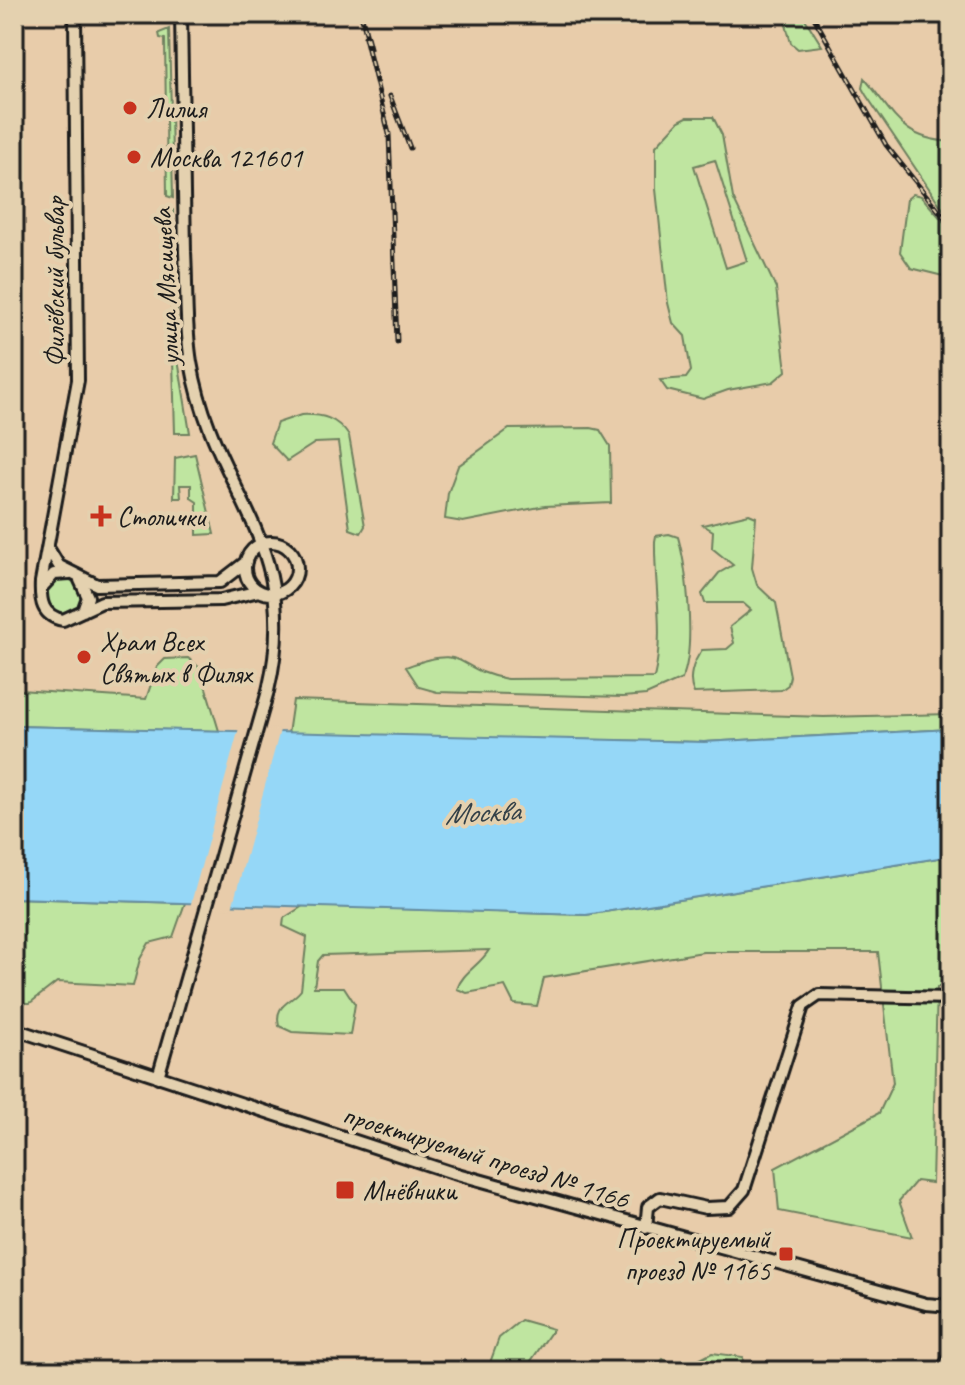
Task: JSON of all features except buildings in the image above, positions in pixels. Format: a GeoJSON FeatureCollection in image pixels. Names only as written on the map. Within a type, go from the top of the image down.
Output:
{"type":"FeatureCollection","features":[{"type":"Feature","properties":{"kind":"street","name":"Филёвский бульвар"},"geometry":{"type":"LineString","coordinates":[[40,593],[78,380],[75,14]]}},
{"type":"Feature","properties":{"kind":"street","name":"улица Мясищева"},"geometry":{"type":"LineString","coordinates":[[158,1077],[197,950],[278,647],[276,593],[263,543],[210,438],[190,359],[181,14]]}},
{"type":"Feature","properties":{"kind":"street"},"geometry":{"type":"LineString","coordinates":[[76,576],[54,574],[45,582],[40,593],[42,605],[53,617],[69,620],[102,602],[221,600],[259,591],[276,593],[291,584],[296,561],[280,543],[263,543],[250,552],[246,562],[246,578],[259,591]]}},
{"type":"Feature","properties":{"kind":"street"},"geometry":{"type":"LineString","coordinates":[[47,546],[54,563],[97,585],[220,582],[246,562]]}},
{"type":"Feature","properties":{"kind":"street"},"geometry":{"type":"LineString","coordinates":[[76,576],[88,597],[83,611]]}},
{"type":"Feature","properties":{"kind":"street"},"geometry":{"type":"LineString","coordinates":[[646,1228],[648,1207],[660,1198],[706,1208],[729,1207],[744,1190],[803,1006],[819,995],[951,998]]}},
{"type":"Feature","properties":{"kind":"street","name":"проектируемый проезд № 1166"},"geometry":{"type":"LineString","coordinates":[[14,1029],[435,1168],[926,1304],[951,1306]]}},
{"type":"Feature","properties":{"kind":"street"},"geometry":{"type":"LineString","coordinates":[[942,1371],[951,1355]]}},
{"type":"Feature","properties":{"kind":"green space"},"geometry":{"type":"Polygon","coordinates":[[[783,14],[802,14],[822,46],[798,49],[791,43],[783,14]]]}},
{"type":"Feature","properties":{"kind":"green space"},"geometry":{"type":"Polygon","coordinates":[[[169,29],[173,198],[167,196],[165,39],[160,38],[159,33],[169,29]]]}},
{"type":"Feature","properties":{"kind":"green space"},"geometry":{"type":"Polygon","coordinates":[[[864,78],[891,113],[908,129],[933,140],[951,142],[951,221],[866,95],[862,88],[864,78]]]}},
{"type":"Feature","properties":{"kind":"green space"},"geometry":{"type":"Polygon","coordinates":[[[687,117],[713,117],[722,135],[733,198],[776,288],[786,371],[773,382],[728,390],[703,399],[667,390],[660,380],[686,378],[691,371],[685,336],[673,323],[668,303],[656,189],[656,146],[679,121],[687,117]],[[715,160],[694,166],[726,268],[747,261],[715,160]]]}},
{"type":"Feature","properties":{"kind":"green space"},"geometry":{"type":"Polygon","coordinates":[[[913,194],[921,196],[951,230],[951,278],[911,268],[900,252],[907,199],[913,194]]]}},
{"type":"Feature","properties":{"kind":"green space"},"geometry":{"type":"Polygon","coordinates":[[[173,210],[179,366],[190,433],[175,433],[169,213],[163,212],[173,210]]]}},
{"type":"Feature","properties":{"kind":"green space"},"geometry":{"type":"Polygon","coordinates":[[[301,415],[329,418],[349,436],[365,526],[361,533],[350,529],[338,442],[315,443],[287,461],[270,443],[277,423],[301,415]]]}},
{"type":"Feature","properties":{"kind":"green space"},"geometry":{"type":"Polygon","coordinates":[[[509,429],[600,430],[610,446],[611,503],[545,506],[463,522],[445,519],[448,493],[458,466],[509,429]]]}},
{"type":"Feature","properties":{"kind":"green space"},"geometry":{"type":"Polygon","coordinates":[[[195,454],[214,534],[197,535],[197,502],[191,498],[191,485],[180,485],[181,498],[174,498],[175,458],[195,454]]]}},
{"type":"Feature","properties":{"kind":"green space"},"geometry":{"type":"Polygon","coordinates":[[[749,514],[756,517],[752,568],[757,585],[776,603],[790,676],[788,685],[781,690],[694,693],[692,671],[702,650],[727,649],[734,643],[730,627],[751,610],[743,603],[705,603],[702,594],[719,573],[733,565],[712,548],[713,531],[703,525],[749,514]]]}},
{"type":"Feature","properties":{"kind":"green space"},"geometry":{"type":"Polygon","coordinates":[[[669,534],[678,537],[687,588],[689,649],[682,679],[646,695],[623,697],[437,692],[419,687],[406,667],[441,657],[452,658],[507,679],[654,678],[659,644],[655,541],[656,536],[669,534]]]}},
{"type":"Feature","properties":{"kind":"green space"},"geometry":{"type":"Polygon","coordinates":[[[64,579],[76,584],[81,596],[76,608],[64,613],[52,608],[47,596],[52,584],[64,579]]]}},
{"type":"Feature","properties":{"kind":"green space"},"geometry":{"type":"Polygon","coordinates":[[[14,654],[20,690],[146,699],[157,667],[165,659],[188,658],[200,668],[219,731],[14,726],[14,654]]]}},
{"type":"Feature","properties":{"kind":"green space"},"geometry":{"type":"Polygon","coordinates":[[[293,700],[824,717],[951,714],[951,729],[704,742],[288,734],[293,700]]]}},
{"type":"Feature","properties":{"kind":"green space"},"geometry":{"type":"Polygon","coordinates":[[[951,856],[951,987],[937,987],[932,1183],[916,1181],[899,1201],[912,1237],[779,1211],[775,1168],[879,1113],[893,1083],[878,952],[703,952],[544,978],[537,1006],[514,1004],[505,986],[467,993],[457,989],[489,950],[323,955],[318,961],[314,987],[344,987],[355,1004],[350,1035],[292,1032],[279,1026],[281,1009],[301,990],[307,937],[283,926],[284,918],[303,906],[586,915],[951,856]]]}},
{"type":"Feature","properties":{"kind":"green space"},"geometry":{"type":"Polygon","coordinates":[[[14,898],[185,903],[173,937],[149,943],[140,959],[133,986],[57,982],[30,1003],[14,1003],[14,898]]]}},
{"type":"Feature","properties":{"kind":"green space"},"geometry":{"type":"Polygon","coordinates":[[[521,1320],[553,1329],[524,1371],[487,1371],[499,1338],[521,1320]]]}},
{"type":"Feature","properties":{"kind":"green space"},"geometry":{"type":"Polygon","coordinates":[[[712,1353],[743,1357],[742,1371],[653,1371],[663,1359],[679,1370],[712,1353]]]}},
{"type":"Feature","properties":{"kind":"water","name":"Москва"},"geometry":{"type":"Polygon","coordinates":[[[14,726],[704,742],[951,729],[951,856],[586,915],[14,898],[14,726]]]}},
{"type":"Feature","properties":{"kind":"pier"},"geometry":{"type":"Polygon","coordinates":[[[239,728],[280,730],[232,908],[190,907],[239,728]]]}},
{"type":"Feature","properties":{"kind":"railway"},"geometry":{"type":"LineString","coordinates":[[361,14],[370,48]]}},
{"type":"Feature","properties":{"kind":"railway"},"geometry":{"type":"LineString","coordinates":[[812,14],[886,145],[951,226]]}},
{"type":"Feature","properties":{"kind":"railway"},"geometry":{"type":"LineString","coordinates":[[365,37],[389,134],[397,342]]}},
{"type":"Feature","properties":{"kind":"railway"},"geometry":{"type":"LineString","coordinates":[[390,96],[410,148]]}},
{"type":"Feature","properties":{"kind":"place","name":"Лилия"},"geometry":{"type":"Point","coordinates":[130,108]}},
{"type":"Feature","properties":{"kind":"place","name":"Москва 121601"},"geometry":{"type":"Point","coordinates":[134,157]}},
{"type":"Feature","properties":{"kind":"place","name":"Столички"},"geometry":{"type":"Point","coordinates":[101,516]}},
{"type":"Feature","properties":{"kind":"place","name":"Храм Всех Святых в Филях"},"geometry":{"type":"Point","coordinates":[84,657]}},
{"type":"Feature","properties":{"kind":"place","name":"Мнёвники"},"geometry":{"type":"Point","coordinates":[345,1190]}},
{"type":"Feature","properties":{"kind":"place","name":"Проектируемый проезд № 1165"},"geometry":{"type":"Point","coordinates":[786,1254]}}]}
